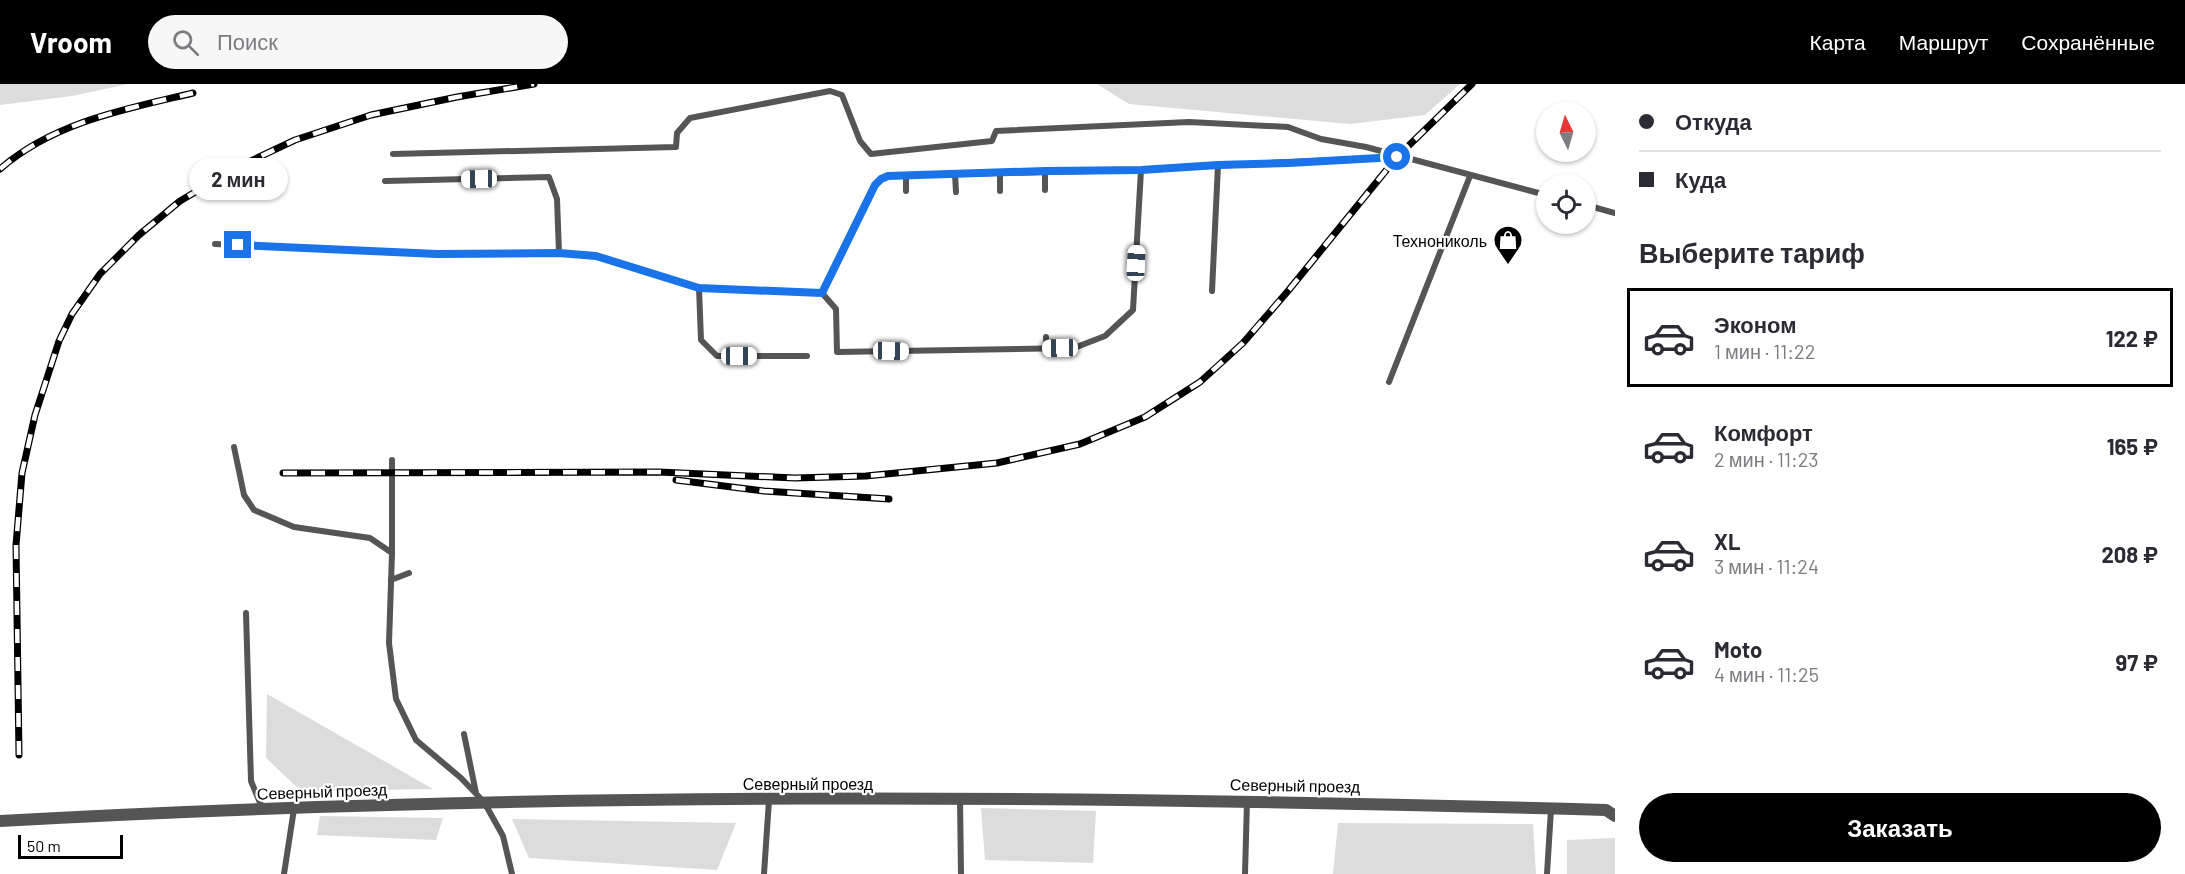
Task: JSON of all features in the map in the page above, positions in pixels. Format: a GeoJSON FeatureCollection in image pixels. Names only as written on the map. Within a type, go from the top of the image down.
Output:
{"type":"FeatureCollection","features":[{"type":"Feature","properties":{"kind":"street","name":"Северный проезд"},"geometry":{"type":"LineString","coordinates":[[0,821],[294,809],[480,798],[1246,800],[1551,808],[1612,812]]}},
{"type":"Feature","properties":{"kind":"lane"},"geometry":{"type":"LineString","coordinates":[[393,154],[676,147],[677,133],[690,118],[830,91],[842,95],[860,141],[871,154],[993,141],[996,131],[1189,122],[1288,127],[1321,139],[1366,147],[1536,192]]}},
{"type":"Feature","properties":{"kind":"lane"},"geometry":{"type":"LineString","coordinates":[[822,293],[875,185],[888,176],[1141,170],[1397,157]]}},
{"type":"Feature","properties":{"kind":"lane"},"geometry":{"type":"LineString","coordinates":[[1212,291],[1218,165]]}},
{"type":"Feature","properties":{"kind":"lane"},"geometry":{"type":"LineString","coordinates":[[215,244],[437,254],[559,253],[596,256],[699,288],[822,293],[836,309],[837,352],[910,348],[958,350],[1074,348],[1105,336],[1133,310],[1141,170]]}},
{"type":"Feature","properties":{"kind":"lane"},"geometry":{"type":"LineString","coordinates":[[1045,171],[1045,190]]}},
{"type":"Feature","properties":{"kind":"lane"},"geometry":{"type":"LineString","coordinates":[[1000,172],[1000,191]]}},
{"type":"Feature","properties":{"kind":"lane"},"geometry":{"type":"LineString","coordinates":[[955,174],[956,192]]}},
{"type":"Feature","properties":{"kind":"lane"},"geometry":{"type":"LineString","coordinates":[[906,175],[906,191]]}},
{"type":"Feature","properties":{"kind":"lane"},"geometry":{"type":"LineString","coordinates":[[1389,382],[1470,176]]}},
{"type":"Feature","properties":{"kind":"lane"},"geometry":{"type":"LineString","coordinates":[[385,181],[549,177],[557,199],[559,253]]}},
{"type":"Feature","properties":{"kind":"lane"},"geometry":{"type":"LineString","coordinates":[[1596,208],[1615,213]]}},
{"type":"Feature","properties":{"kind":"lane"},"geometry":{"type":"LineString","coordinates":[[699,288],[701,340],[717,356],[807,356]]}},
{"type":"Feature","properties":{"kind":"lane"},"geometry":{"type":"LineString","coordinates":[[1046,337],[1047,348]]}},
{"type":"Feature","properties":{"kind":"lane"},"geometry":{"type":"LineString","coordinates":[[1001,340],[1001,349]]}},
{"type":"Feature","properties":{"kind":"lane"},"geometry":{"type":"LineString","coordinates":[[957,342],[958,350]]}},
{"type":"Feature","properties":{"kind":"lane"},"geometry":{"type":"LineString","coordinates":[[234,447],[244,495],[254,510],[294,527],[370,538],[392,553]]}},
{"type":"Feature","properties":{"kind":"lane"},"geometry":{"type":"LineString","coordinates":[[392,460],[389,644],[396,699],[416,740],[461,778],[480,798],[503,836],[512,874]]}},
{"type":"Feature","properties":{"kind":"lane"},"geometry":{"type":"LineString","coordinates":[[391,580],[409,573]]}},
{"type":"Feature","properties":{"kind":"lane"},"geometry":{"type":"LineString","coordinates":[[246,614],[251,782],[264,810]]}},
{"type":"Feature","properties":{"kind":"lane"},"geometry":{"type":"LineString","coordinates":[[464,734],[480,798]]}},
{"type":"Feature","properties":{"kind":"lane"},"geometry":{"type":"LineString","coordinates":[[960,799],[961,874]]}},
{"type":"Feature","properties":{"kind":"lane"},"geometry":{"type":"LineString","coordinates":[[765,874],[769,800]]}},
{"type":"Feature","properties":{"kind":"lane"},"geometry":{"type":"LineString","coordinates":[[1245,874],[1246,800]]}},
{"type":"Feature","properties":{"kind":"lane"},"geometry":{"type":"LineString","coordinates":[[1547,874],[1551,808]]}},
{"type":"Feature","properties":{"kind":"lane"},"geometry":{"type":"LineString","coordinates":[[284,874],[294,809]]}},
{"type":"Feature","properties":{"kind":"shaded area"},"geometry":{"type":"Polygon","coordinates":[[[0,84],[128,84],[72,96],[0,105],[0,84]]]}},
{"type":"Feature","properties":{"kind":"shaded area"},"geometry":{"type":"Polygon","coordinates":[[[1097,84],[1460,84],[1425,115],[1350,124],[1129,104],[1097,84]]]}},
{"type":"Feature","properties":{"kind":"shaded area"},"geometry":{"type":"Polygon","coordinates":[[[267,694],[433,789],[301,791],[266,758],[267,694]]]}},
{"type":"Feature","properties":{"kind":"shaded area"},"geometry":{"type":"Polygon","coordinates":[[[981,808],[1096,811],[1093,863],[985,860],[981,808]]]}},
{"type":"Feature","properties":{"kind":"shaded area"},"geometry":{"type":"Polygon","coordinates":[[[320,816],[443,818],[436,840],[317,835],[320,816]]]}},
{"type":"Feature","properties":{"kind":"shaded area"},"geometry":{"type":"Polygon","coordinates":[[[512,819],[736,823],[717,870],[529,858],[512,819]]]}},
{"type":"Feature","properties":{"kind":"shaded area"},"geometry":{"type":"Polygon","coordinates":[[[1338,823],[1533,824],[1536,874],[1333,874],[1338,823]]]}},
{"type":"Feature","properties":{"kind":"shaded area"},"geometry":{"type":"Polygon","coordinates":[[[1615,838],[1615,874],[1567,874],[1567,840],[1615,838]]]}},
{"type":"Feature","properties":{"kind":"railway"},"geometry":{"type":"LineString","coordinates":[[19,755],[16,545],[22,473],[35,415],[59,341],[72,314],[100,274],[139,235],[180,201],[236,168],[295,140],[371,115],[534,84]]}},
{"type":"Feature","properties":{"kind":"railway"},"geometry":{"type":"LineString","coordinates":[[283,473],[659,472],[795,478],[866,476],[997,463],[1080,444],[1145,417],[1200,382],[1243,343],[1397,157],[1472,84]]}},
{"type":"Feature","properties":{"kind":"railway"},"geometry":{"type":"LineString","coordinates":[[0,169],[21,153],[44,140],[92,119],[193,93]]}},
{"type":"Feature","properties":{"kind":"railway"},"geometry":{"type":"LineString","coordinates":[[676,480],[764,491],[889,499]]}},
{"type":"Feature","properties":{"kind":"place","name":"Технониколь"},"geometry":{"type":"Point","coordinates":[1508,266]}},
{"type":"Feature","properties":{"kind":"route"},"geometry":{"type":"LineString","coordinates":[[238,245],[437,254],[559,253],[596,256],[699,288],[822,293],[875,185],[888,176],[1141,170],[1397,157]]}}]}
